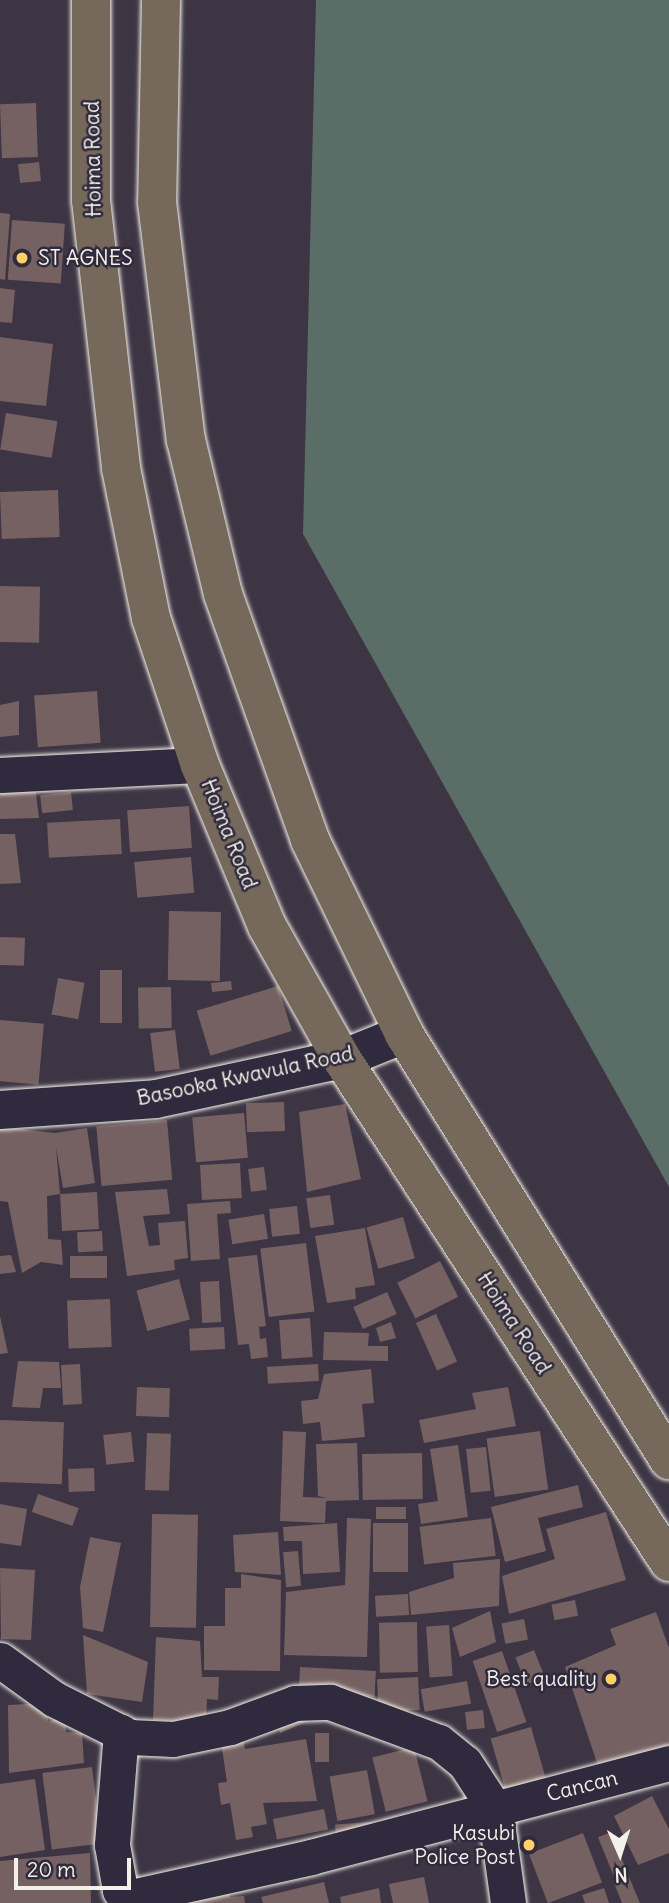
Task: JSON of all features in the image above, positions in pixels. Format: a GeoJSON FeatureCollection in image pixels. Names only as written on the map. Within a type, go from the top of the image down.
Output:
{"type":"FeatureCollection","features":[{"type":"Feature","properties":{"kind":"main road","name":"Hoima Road"},"geometry":{"type":"LineString","coordinates":[[91,0],[91,200],[121,468],[151,618],[200,765],[267,926],[342,1059],[669,1562]]}},
{"type":"Feature","properties":{"kind":"main road"},"geometry":{"type":"LineString","coordinates":[[161,0],[157,202],[186,440],[223,594],[310,840],[404,1034],[669,1460]]}},
{"type":"Feature","properties":{"kind":"street"},"geometry":{"type":"LineString","coordinates":[[0,775],[200,765]]}},
{"type":"Feature","properties":{"kind":"street","name":"Basooka Kwavula Road"},"geometry":{"type":"LineString","coordinates":[[0,1110],[156,1099],[342,1059],[404,1034]]}},
{"type":"Feature","properties":{"kind":"street"},"geometry":{"type":"LineString","coordinates":[[0,1660],[54,1699],[121,1732],[173,1740],[230,1727],[295,1703],[330,1702],[439,1742],[464,1763],[495,1809],[509,1903]]}},
{"type":"Feature","properties":{"kind":"street","name":"Cancan"},"geometry":{"type":"LineString","coordinates":[[121,1732],[112,1845],[120,1891],[131,1897],[495,1809],[669,1763]]}},
{"type":"Feature","properties":{"kind":"green space"},"geometry":{"type":"Polygon","coordinates":[[[316,0],[669,0],[669,1187],[303,534],[316,0]]]}},
{"type":"Feature","properties":{"kind":"building"},"geometry":{"type":"Polygon","coordinates":[[[36,103],[38,157],[2,158],[0,104],[36,103]]]}},
{"type":"Feature","properties":{"kind":"building"},"geometry":{"type":"Polygon","coordinates":[[[39,162],[41,181],[20,183],[18,164],[39,162]]]}},
{"type":"Feature","properties":{"kind":"building"},"geometry":{"type":"Polygon","coordinates":[[[0,213],[10,214],[5,280],[0,279],[0,213]]]}},
{"type":"Feature","properties":{"kind":"building"},"geometry":{"type":"Polygon","coordinates":[[[12,220],[65,224],[61,284],[8,280],[12,220]]]}},
{"type":"Feature","properties":{"kind":"building"},"geometry":{"type":"Polygon","coordinates":[[[0,288],[15,290],[12,323],[0,322],[0,288]]]}},
{"type":"Feature","properties":{"kind":"building"},"geometry":{"type":"Polygon","coordinates":[[[0,337],[53,344],[46,406],[0,401],[0,337]]]}},
{"type":"Feature","properties":{"kind":"building"},"geometry":{"type":"Polygon","coordinates":[[[6,413],[57,421],[52,458],[0,450],[6,413]]]}},
{"type":"Feature","properties":{"kind":"building"},"geometry":{"type":"Polygon","coordinates":[[[58,490],[60,537],[2,539],[0,492],[58,490]]]}},
{"type":"Feature","properties":{"kind":"building"},"geometry":{"type":"Polygon","coordinates":[[[0,586],[40,587],[39,643],[0,642],[0,586]]]}},
{"type":"Feature","properties":{"kind":"building"},"geometry":{"type":"Polygon","coordinates":[[[97,691],[101,743],[38,747],[34,695],[97,691]]]}},
{"type":"Feature","properties":{"kind":"building"},"geometry":{"type":"Polygon","coordinates":[[[19,701],[19,735],[0,737],[0,705],[19,701]]]}},
{"type":"Feature","properties":{"kind":"building"},"geometry":{"type":"Polygon","coordinates":[[[0,785],[35,786],[39,818],[0,819],[0,785]]]}},
{"type":"Feature","properties":{"kind":"building"},"geometry":{"type":"Polygon","coordinates":[[[71,792],[73,810],[42,813],[40,795],[71,792]]]}},
{"type":"Feature","properties":{"kind":"building"},"geometry":{"type":"Polygon","coordinates":[[[189,806],[192,848],[130,852],[127,810],[189,806]]]}},
{"type":"Feature","properties":{"kind":"building"},"geometry":{"type":"Polygon","coordinates":[[[120,819],[122,854],[49,858],[47,823],[120,819]]]}},
{"type":"Feature","properties":{"kind":"building"},"geometry":{"type":"Polygon","coordinates":[[[0,834],[15,834],[21,883],[0,884],[0,834]]]}},
{"type":"Feature","properties":{"kind":"building"},"geometry":{"type":"Polygon","coordinates":[[[191,857],[194,893],[137,898],[134,862],[191,857]]]}},
{"type":"Feature","properties":{"kind":"building"},"geometry":{"type":"Polygon","coordinates":[[[169,911],[221,912],[220,981],[168,980],[169,911]]]}},
{"type":"Feature","properties":{"kind":"building"},"geometry":{"type":"Polygon","coordinates":[[[0,937],[25,938],[24,966],[0,965],[0,937]]]}},
{"type":"Feature","properties":{"kind":"building"},"geometry":{"type":"Polygon","coordinates":[[[100,970],[122,970],[122,1023],[100,1023],[100,970]]]}},
{"type":"Feature","properties":{"kind":"building"},"geometry":{"type":"Polygon","coordinates":[[[58,978],[85,983],[78,1019],[52,1014],[58,978]]]}},
{"type":"Feature","properties":{"kind":"building"},"geometry":{"type":"Polygon","coordinates":[[[231,981],[232,990],[212,992],[211,983],[231,981]]]}},
{"type":"Feature","properties":{"kind":"building"},"geometry":{"type":"Polygon","coordinates":[[[278,986],[292,1031],[210,1056],[197,1011],[278,986]]]}},
{"type":"Feature","properties":{"kind":"building"},"geometry":{"type":"Polygon","coordinates":[[[171,987],[172,1028],[139,1029],[138,988],[171,987]]]}},
{"type":"Feature","properties":{"kind":"building"},"geometry":{"type":"Polygon","coordinates":[[[0,1020],[44,1024],[39,1085],[0,1081],[0,1020]]]}},
{"type":"Feature","properties":{"kind":"building"},"geometry":{"type":"Polygon","coordinates":[[[175,1030],[180,1069],[155,1072],[150,1033],[175,1030]]]}},
{"type":"Feature","properties":{"kind":"building"},"geometry":{"type":"Polygon","coordinates":[[[284,1102],[285,1131],[247,1132],[246,1103],[284,1102]]]}},
{"type":"Feature","properties":{"kind":"building"},"geometry":{"type":"Polygon","coordinates":[[[345,1104],[361,1179],[307,1192],[299,1112],[345,1104]]]}},
{"type":"Feature","properties":{"kind":"building"},"geometry":{"type":"Polygon","coordinates":[[[244,1113],[248,1158],[196,1162],[192,1118],[244,1113]]]}},
{"type":"Feature","properties":{"kind":"building"},"geometry":{"type":"Polygon","coordinates":[[[167,1120],[172,1180],[101,1186],[96,1126],[167,1120]]]}},
{"type":"Feature","properties":{"kind":"building"},"geometry":{"type":"Polygon","coordinates":[[[0,1127],[55,1133],[87,1128],[95,1183],[63,1188],[56,1147],[60,1194],[47,1196],[48,1239],[61,1240],[63,1265],[41,1262],[22,1273],[8,1202],[0,1201],[0,1127]]]}},
{"type":"Feature","properties":{"kind":"building"},"geometry":{"type":"Polygon","coordinates":[[[240,1163],[242,1198],[202,1200],[200,1165],[240,1163]]]}},
{"type":"Feature","properties":{"kind":"building"},"geometry":{"type":"Polygon","coordinates":[[[264,1167],[267,1190],[251,1192],[248,1169],[264,1167]]]}},
{"type":"Feature","properties":{"kind":"building"},"geometry":{"type":"Polygon","coordinates":[[[167,1189],[170,1214],[143,1216],[149,1246],[160,1245],[158,1223],[185,1221],[188,1258],[174,1260],[175,1270],[127,1276],[115,1192],[167,1189]]]}},
{"type":"Feature","properties":{"kind":"building"},"geometry":{"type":"Polygon","coordinates":[[[97,1192],[99,1229],[62,1231],[60,1194],[97,1192]]]}},
{"type":"Feature","properties":{"kind":"building"},"geometry":{"type":"Polygon","coordinates":[[[330,1195],[334,1225],[310,1228],[306,1198],[330,1195]]]}},
{"type":"Feature","properties":{"kind":"building"},"geometry":{"type":"Polygon","coordinates":[[[230,1201],[231,1213],[217,1214],[220,1259],[191,1261],[187,1204],[230,1201]]]}},
{"type":"Feature","properties":{"kind":"building"},"geometry":{"type":"Polygon","coordinates":[[[297,1206],[300,1234],[272,1237],[269,1209],[297,1206]]]}},
{"type":"Feature","properties":{"kind":"building"},"geometry":{"type":"Polygon","coordinates":[[[264,1214],[268,1239],[232,1244],[228,1220],[264,1214]]]}},
{"type":"Feature","properties":{"kind":"building"},"geometry":{"type":"Polygon","coordinates":[[[403,1217],[415,1258],[378,1269],[366,1227],[403,1217]]]}},
{"type":"Feature","properties":{"kind":"building"},"geometry":{"type":"Polygon","coordinates":[[[365,1228],[375,1285],[355,1288],[356,1299],[327,1303],[315,1236],[365,1228]]]}},
{"type":"Feature","properties":{"kind":"building"},"geometry":{"type":"Polygon","coordinates":[[[102,1231],[103,1251],[78,1252],[77,1232],[102,1231]]]}},
{"type":"Feature","properties":{"kind":"building"},"geometry":{"type":"Polygon","coordinates":[[[306,1243],[314,1311],[269,1317],[260,1249],[306,1243]]]}},
{"type":"Feature","properties":{"kind":"building"},"geometry":{"type":"Polygon","coordinates":[[[11,1255],[16,1272],[0,1274],[0,1256],[11,1255]]]}},
{"type":"Feature","properties":{"kind":"building"},"geometry":{"type":"Polygon","coordinates":[[[257,1255],[266,1326],[259,1327],[260,1339],[266,1338],[268,1357],[251,1359],[249,1344],[238,1345],[228,1258],[257,1255]]]}},
{"type":"Feature","properties":{"kind":"building"},"geometry":{"type":"Polygon","coordinates":[[[70,1256],[107,1256],[107,1278],[70,1278],[70,1256]]]}},
{"type":"Feature","properties":{"kind":"building"},"geometry":{"type":"Polygon","coordinates":[[[440,1261],[458,1297],[415,1318],[397,1283],[440,1261]]]}},
{"type":"Feature","properties":{"kind":"building"},"geometry":{"type":"Polygon","coordinates":[[[179,1279],[190,1320],[147,1331],[136,1290],[179,1279]]]}},
{"type":"Feature","properties":{"kind":"building"},"geometry":{"type":"Polygon","coordinates":[[[219,1281],[221,1322],[202,1323],[200,1282],[219,1281]]]}},
{"type":"Feature","properties":{"kind":"building"},"geometry":{"type":"Polygon","coordinates":[[[387,1292],[397,1314],[363,1329],[353,1307],[387,1292]]]}},
{"type":"Feature","properties":{"kind":"building"},"geometry":{"type":"Polygon","coordinates":[[[110,1299],[112,1347],[69,1348],[67,1301],[110,1299]]]}},
{"type":"Feature","properties":{"kind":"building"},"geometry":{"type":"Polygon","coordinates":[[[436,1314],[457,1362],[437,1370],[416,1323],[436,1314]]]}},
{"type":"Feature","properties":{"kind":"building"},"geometry":{"type":"Polygon","coordinates":[[[0,1316],[8,1353],[0,1354],[0,1316]]]}},
{"type":"Feature","properties":{"kind":"building"},"geometry":{"type":"Polygon","coordinates":[[[310,1318],[313,1357],[282,1359],[279,1320],[310,1318]]]}},
{"type":"Feature","properties":{"kind":"building"},"geometry":{"type":"Polygon","coordinates":[[[391,1322],[396,1338],[380,1342],[376,1328],[391,1322]]]}},
{"type":"Feature","properties":{"kind":"building"},"geometry":{"type":"Polygon","coordinates":[[[224,1327],[225,1349],[190,1351],[189,1329],[224,1327]]]}},
{"type":"Feature","properties":{"kind":"building"},"geometry":{"type":"Polygon","coordinates":[[[324,1332],[369,1333],[368,1346],[388,1346],[388,1361],[323,1360],[324,1332]]]}},
{"type":"Feature","properties":{"kind":"building"},"geometry":{"type":"Polygon","coordinates":[[[18,1361],[59,1362],[61,1388],[43,1388],[40,1408],[12,1407],[18,1361]]]}},
{"type":"Feature","properties":{"kind":"building"},"geometry":{"type":"Polygon","coordinates":[[[80,1364],[82,1404],[63,1405],[61,1365],[80,1364]]]}},
{"type":"Feature","properties":{"kind":"building"},"geometry":{"type":"Polygon","coordinates":[[[318,1364],[319,1381],[268,1384],[267,1367],[318,1364]]]}},
{"type":"Feature","properties":{"kind":"building"},"geometry":{"type":"Polygon","coordinates":[[[371,1369],[374,1403],[362,1404],[365,1437],[322,1441],[320,1422],[303,1424],[301,1401],[318,1399],[324,1374],[371,1369]]]}},
{"type":"Feature","properties":{"kind":"building"},"geometry":{"type":"Polygon","coordinates":[[[137,1387],[170,1388],[169,1417],[136,1416],[137,1387]]]}},
{"type":"Feature","properties":{"kind":"building"},"geometry":{"type":"Polygon","coordinates":[[[508,1387],[516,1426],[424,1443],[419,1420],[476,1409],[472,1393],[508,1387]]]}},
{"type":"Feature","properties":{"kind":"building"},"geometry":{"type":"Polygon","coordinates":[[[0,1420],[64,1422],[62,1484],[0,1482],[0,1420]]]}},
{"type":"Feature","properties":{"kind":"building"},"geometry":{"type":"Polygon","coordinates":[[[283,1431],[306,1432],[303,1497],[327,1498],[318,1496],[316,1444],[357,1443],[359,1500],[326,1501],[325,1523],[280,1521],[283,1431]]]}},
{"type":"Feature","properties":{"kind":"building"},"geometry":{"type":"Polygon","coordinates":[[[540,1431],[548,1489],[495,1497],[487,1439],[540,1431]]]}},
{"type":"Feature","properties":{"kind":"building"},"geometry":{"type":"Polygon","coordinates":[[[131,1432],[134,1462],[106,1465],[103,1435],[131,1432]]]}},
{"type":"Feature","properties":{"kind":"building"},"geometry":{"type":"Polygon","coordinates":[[[147,1433],[171,1434],[169,1491],[145,1490],[147,1433]]]}},
{"type":"Feature","properties":{"kind":"building"},"geometry":{"type":"Polygon","coordinates":[[[458,1445],[468,1517],[421,1524],[418,1504],[438,1501],[430,1449],[458,1445]]]}},
{"type":"Feature","properties":{"kind":"building"},"geometry":{"type":"Polygon","coordinates":[[[486,1447],[491,1491],[471,1493],[466,1449],[486,1447]]]}},
{"type":"Feature","properties":{"kind":"building"},"geometry":{"type":"Polygon","coordinates":[[[422,1453],[423,1499],[363,1500],[362,1454],[422,1453]]]}},
{"type":"Feature","properties":{"kind":"building"},"geometry":{"type":"Polygon","coordinates":[[[94,1468],[95,1491],[69,1492],[68,1469],[94,1468]]]}},
{"type":"Feature","properties":{"kind":"building"},"geometry":{"type":"Polygon","coordinates":[[[578,1485],[583,1507],[538,1518],[546,1551],[505,1562],[491,1507],[578,1485]]]}},
{"type":"Feature","properties":{"kind":"building"},"geometry":{"type":"Polygon","coordinates":[[[38,1494],[79,1508],[72,1526],[32,1512],[38,1494]]]}},
{"type":"Feature","properties":{"kind":"building"},"geometry":{"type":"Polygon","coordinates":[[[0,1504],[27,1509],[21,1546],[0,1543],[0,1504]]]}},
{"type":"Feature","properties":{"kind":"building"},"geometry":{"type":"Polygon","coordinates":[[[376,1507],[406,1507],[406,1519],[376,1519],[376,1507]]]}},
{"type":"Feature","properties":{"kind":"building"},"geometry":{"type":"Polygon","coordinates":[[[606,1512],[626,1580],[509,1614],[502,1576],[555,1559],[546,1529],[606,1512]]]}},
{"type":"Feature","properties":{"kind":"building"},"geometry":{"type":"Polygon","coordinates":[[[152,1514],[198,1515],[196,1628],[150,1627],[152,1514]]]}},
{"type":"Feature","properties":{"kind":"building"},"geometry":{"type":"Polygon","coordinates":[[[347,1518],[371,1519],[367,1657],[284,1655],[286,1592],[345,1585],[347,1518]]]}},
{"type":"Feature","properties":{"kind":"building"},"geometry":{"type":"Polygon","coordinates":[[[491,1518],[496,1556],[424,1564],[420,1527],[491,1518]]]}},
{"type":"Feature","properties":{"kind":"building"},"geometry":{"type":"Polygon","coordinates":[[[337,1523],[340,1572],[303,1574],[302,1541],[284,1541],[283,1527],[337,1523]]]}},
{"type":"Feature","properties":{"kind":"building"},"geometry":{"type":"Polygon","coordinates":[[[373,1523],[408,1523],[408,1572],[373,1572],[373,1523]]]}},
{"type":"Feature","properties":{"kind":"building"},"geometry":{"type":"Polygon","coordinates":[[[278,1532],[281,1575],[235,1572],[233,1535],[278,1532]]]}},
{"type":"Feature","properties":{"kind":"building"},"geometry":{"type":"Polygon","coordinates":[[[90,1537],[121,1543],[103,1632],[83,1628],[80,1587],[90,1537]]]}},
{"type":"Feature","properties":{"kind":"building"},"geometry":{"type":"Polygon","coordinates":[[[298,1551],[301,1586],[286,1587],[283,1552],[298,1551]]]}},
{"type":"Feature","properties":{"kind":"building"},"geometry":{"type":"Polygon","coordinates":[[[500,1559],[499,1606],[411,1615],[409,1592],[454,1578],[453,1563],[500,1559]]]}},
{"type":"Feature","properties":{"kind":"building"},"geometry":{"type":"Polygon","coordinates":[[[0,1568],[35,1570],[31,1640],[1,1639],[0,1568]]]}},
{"type":"Feature","properties":{"kind":"building"},"geometry":{"type":"Polygon","coordinates":[[[241,1574],[281,1580],[280,1671],[204,1670],[204,1626],[225,1626],[225,1588],[241,1588],[241,1574]]]}},
{"type":"Feature","properties":{"kind":"building"},"geometry":{"type":"Polygon","coordinates":[[[408,1594],[409,1615],[376,1617],[375,1596],[408,1594]]]}},
{"type":"Feature","properties":{"kind":"building"},"geometry":{"type":"Polygon","coordinates":[[[575,1600],[578,1616],[554,1620],[551,1605],[575,1600]]]}},
{"type":"Feature","properties":{"kind":"building"},"geometry":{"type":"Polygon","coordinates":[[[490,1611],[496,1642],[460,1657],[452,1628],[490,1611]]]}},
{"type":"Feature","properties":{"kind":"building"},"geometry":{"type":"Polygon","coordinates":[[[656,1612],[669,1648],[669,1746],[600,1772],[565,1667],[616,1645],[610,1629],[656,1612]]]}},
{"type":"Feature","properties":{"kind":"building"},"geometry":{"type":"Polygon","coordinates":[[[524,1619],[528,1640],[505,1644],[501,1623],[524,1619]]]}},
{"type":"Feature","properties":{"kind":"building"},"geometry":{"type":"Polygon","coordinates":[[[417,1622],[418,1672],[380,1673],[379,1623],[417,1622]]]}},
{"type":"Feature","properties":{"kind":"building"},"geometry":{"type":"Polygon","coordinates":[[[449,1625],[453,1676],[430,1677],[426,1627],[449,1625]]]}},
{"type":"Feature","properties":{"kind":"building"},"geometry":{"type":"Polygon","coordinates":[[[83,1635],[148,1662],[142,1702],[87,1694],[83,1635]]]}},
{"type":"Feature","properties":{"kind":"building"},"geometry":{"type":"Polygon","coordinates":[[[156,1637],[200,1641],[202,1677],[219,1677],[218,1700],[207,1699],[206,1722],[153,1720],[156,1637]]]}},
{"type":"Feature","properties":{"kind":"building"},"geometry":{"type":"Polygon","coordinates":[[[534,1650],[545,1677],[526,1684],[515,1657],[534,1650]]]}},
{"type":"Feature","properties":{"kind":"building"},"geometry":{"type":"Polygon","coordinates":[[[502,1651],[526,1722],[497,1732],[473,1661],[502,1651]]]}},
{"type":"Feature","properties":{"kind":"building"},"geometry":{"type":"Polygon","coordinates":[[[300,1667],[376,1671],[375,1697],[299,1693],[300,1667]]]}},
{"type":"Feature","properties":{"kind":"building"},"geometry":{"type":"Polygon","coordinates":[[[418,1677],[420,1710],[379,1712],[377,1679],[418,1677]]]}},
{"type":"Feature","properties":{"kind":"building"},"geometry":{"type":"Polygon","coordinates":[[[467,1681],[471,1704],[425,1712],[421,1689],[467,1681]]]}},
{"type":"Feature","properties":{"kind":"building"},"geometry":{"type":"Polygon","coordinates":[[[46,1703],[48,1721],[66,1718],[66,1732],[82,1733],[84,1763],[9,1773],[8,1705],[46,1703]]]}},
{"type":"Feature","properties":{"kind":"building"},"geometry":{"type":"Polygon","coordinates":[[[303,1707],[309,1721],[280,1733],[274,1719],[303,1707]]]}},
{"type":"Feature","properties":{"kind":"building"},"geometry":{"type":"Polygon","coordinates":[[[483,1710],[485,1728],[467,1730],[465,1712],[483,1710]]]}},
{"type":"Feature","properties":{"kind":"building"},"geometry":{"type":"Polygon","coordinates":[[[531,1727],[546,1778],[505,1790],[491,1739],[531,1727]]]}},
{"type":"Feature","properties":{"kind":"building"},"geometry":{"type":"Polygon","coordinates":[[[315,1733],[329,1733],[329,1762],[315,1762],[315,1733]]]}},
{"type":"Feature","properties":{"kind":"building"},"geometry":{"type":"Polygon","coordinates":[[[243,1738],[245,1749],[306,1739],[317,1801],[263,1803],[267,1824],[251,1827],[253,1837],[236,1840],[230,1803],[221,1805],[218,1783],[227,1782],[221,1742],[243,1738]]]}},
{"type":"Feature","properties":{"kind":"building"},"geometry":{"type":"Polygon","coordinates":[[[414,1747],[428,1801],[386,1812],[372,1757],[414,1747]]]}},
{"type":"Feature","properties":{"kind":"building"},"geometry":{"type":"Polygon","coordinates":[[[92,1767],[101,1843],[52,1850],[42,1773],[92,1767]]]}},
{"type":"Feature","properties":{"kind":"building"},"geometry":{"type":"Polygon","coordinates":[[[367,1770],[375,1814],[337,1821],[330,1777],[367,1770]]]}},
{"type":"Feature","properties":{"kind":"building"},"geometry":{"type":"Polygon","coordinates":[[[35,1779],[45,1850],[0,1857],[0,1784],[35,1779]]]}},
{"type":"Feature","properties":{"kind":"building"},"geometry":{"type":"Polygon","coordinates":[[[652,1796],[669,1829],[669,1853],[638,1865],[614,1816],[652,1796]]]}},
{"type":"Feature","properties":{"kind":"building"},"geometry":{"type":"Polygon","coordinates":[[[324,1809],[328,1830],[277,1840],[273,1819],[324,1809]]]}},
{"type":"Feature","properties":{"kind":"building"},"geometry":{"type":"Polygon","coordinates":[[[372,1822],[373,1837],[336,1840],[335,1825],[372,1822]]]}},
{"type":"Feature","properties":{"kind":"building"},"geometry":{"type":"Polygon","coordinates":[[[611,1832],[627,1871],[614,1876],[598,1837],[611,1832]]]}},
{"type":"Feature","properties":{"kind":"building"},"geometry":{"type":"Polygon","coordinates":[[[583,1833],[602,1882],[548,1903],[529,1854],[583,1833]]]}},
{"type":"Feature","properties":{"kind":"building"},"geometry":{"type":"Polygon","coordinates":[[[90,1853],[91,1903],[0,1903],[0,1861],[90,1853]]]}},
{"type":"Feature","properties":{"kind":"building"},"geometry":{"type":"Polygon","coordinates":[[[424,1877],[429,1903],[393,1903],[389,1884],[424,1877]]]}},
{"type":"Feature","properties":{"kind":"building"},"geometry":{"type":"Polygon","coordinates":[[[629,1877],[640,1903],[622,1903],[614,1883],[629,1877]]]}},
{"type":"Feature","properties":{"kind":"building"},"geometry":{"type":"Polygon","coordinates":[[[324,1882],[329,1903],[263,1903],[261,1897],[324,1882]]]}},
{"type":"Feature","properties":{"kind":"building"},"geometry":{"type":"Polygon","coordinates":[[[230,1887],[230,1897],[244,1896],[245,1903],[179,1903],[230,1887]]]}},
{"type":"Feature","properties":{"kind":"building"},"geometry":{"type":"Polygon","coordinates":[[[379,1888],[381,1903],[341,1903],[340,1897],[379,1888]]]}},
{"type":"Feature","properties":{"kind":"building"},"geometry":{"type":"Polygon","coordinates":[[[604,1888],[609,1903],[585,1903],[582,1895],[604,1888]]]}},
{"type":"Feature","properties":{"kind":"place","name":"ST AGNES"},"geometry":{"type":"Point","coordinates":[22,258]}},
{"type":"Feature","properties":{"kind":"place","name":"Best quality"},"geometry":{"type":"Point","coordinates":[611,1679]}},
{"type":"Feature","properties":{"kind":"place","name":"Kasubi Police Post"},"geometry":{"type":"Point","coordinates":[529,1845]}}]}
